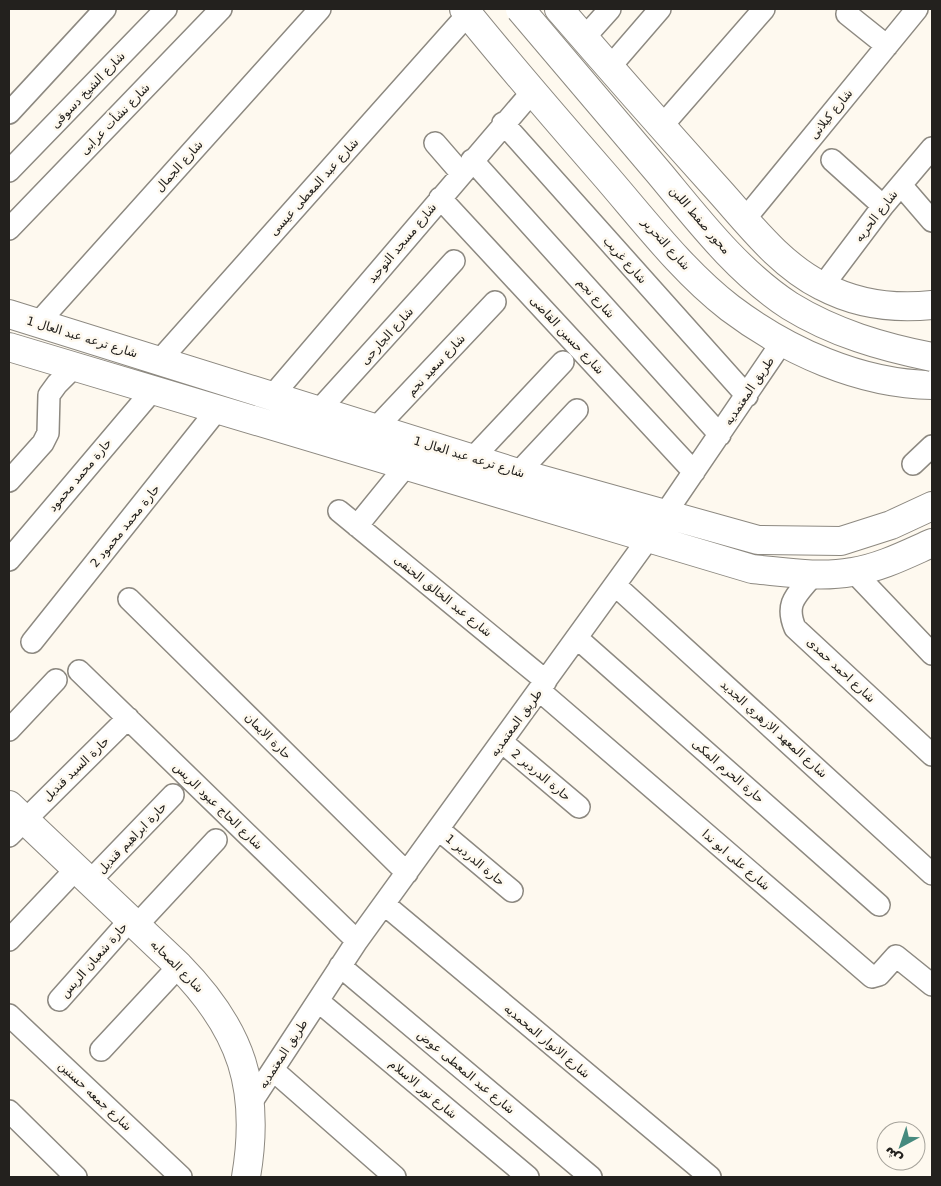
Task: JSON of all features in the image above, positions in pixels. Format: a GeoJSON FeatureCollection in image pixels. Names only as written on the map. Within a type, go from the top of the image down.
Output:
{"type":"FeatureCollection","features":[{"type":"Feature","properties":{"kind":"street"},"geometry":{"type":"LineString","coordinates":[[9,113],[105,9]]}},
{"type":"Feature","properties":{"kind":"street","name":"شارع الشيخ دسوقى"},"geometry":{"type":"LineString","coordinates":[[9,171],[166,9]]}},
{"type":"Feature","properties":{"kind":"street","name":"شارع نشأت عرابى"},"geometry":{"type":"LineString","coordinates":[[9,229],[221,9]]}},
{"type":"Feature","properties":{"kind":"street","name":"شارع الجمال"},"geometry":{"type":"LineString","coordinates":[[38,323],[320,9]]}},
{"type":"Feature","properties":{"kind":"street","name":"محور صفط اللبن"},"geometry":{"type":"LineString","coordinates":[[520,9],[711,235],[748,273],[790,306],[837,331],[888,348],[932,357]]}},
{"type":"Feature","properties":{"kind":"street","name":"محور صفط اللبن"},"geometry":{"type":"LineString","coordinates":[[536,9],[718,223],[754,261],[795,293],[841,318],[890,336],[932,344]]}},
{"type":"Feature","properties":{"kind":"street"},"geometry":{"type":"LineString","coordinates":[[559,9],[661,127],[787,263],[822,287],[848,297],[881,305],[902,307],[932,305]]}},
{"type":"Feature","properties":{"kind":"street"},"geometry":{"type":"LineString","coordinates":[[584,38],[610,9]]}},
{"type":"Feature","properties":{"kind":"street"},"geometry":{"type":"LineString","coordinates":[[609,68],[660,9]]}},
{"type":"Feature","properties":{"kind":"street"},"geometry":{"type":"LineString","coordinates":[[661,127],[764,9]]}},
{"type":"Feature","properties":{"kind":"street","name":"شارع كيلانى"},"geometry":{"type":"LineString","coordinates":[[745,219],[917,9]]}},
{"type":"Feature","properties":{"kind":"street","name":"شارع التحرير"},"geometry":{"type":"LineString","coordinates":[[466,12],[532,92],[679,261],[730,308],[782,342],[844,370],[912,384],[932,385]]}},
{"type":"Feature","properties":{"kind":"street","name":"شارع عبد المعطى عيسى"},"geometry":{"type":"LineString","coordinates":[[160,360],[466,12]]}},
{"type":"Feature","properties":{"kind":"street"},"geometry":{"type":"LineString","coordinates":[[847,14],[887,46]]}},
{"type":"Feature","properties":{"kind":"street","name":"شارع مسجد التوحيد"},"geometry":{"type":"LineString","coordinates":[[273,395],[466,166],[532,92]]}},
{"type":"Feature","properties":{"kind":"street","name":"شارع غريب"},"geometry":{"type":"LineString","coordinates":[[503,123],[747,396]]}},
{"type":"Feature","properties":{"kind":"street","name":"شارع نجم"},"geometry":{"type":"LineString","coordinates":[[435,143],[466,166],[720,435]]}},
{"type":"Feature","properties":{"kind":"street","name":"شارع الحريه"},"geometry":{"type":"LineString","coordinates":[[822,287],[883,206],[932,148]]}},
{"type":"Feature","properties":{"kind":"street"},"geometry":{"type":"LineString","coordinates":[[832,160],[883,206]]}},
{"type":"Feature","properties":{"kind":"street"},"geometry":{"type":"LineString","coordinates":[[901,185],[932,221]]}},
{"type":"Feature","properties":{"kind":"street","name":"شارع حسين القاضى"},"geometry":{"type":"LineString","coordinates":[[440,198],[694,472]]}},
{"type":"Feature","properties":{"kind":"street","name":"شارع الجارحى"},"geometry":{"type":"LineString","coordinates":[[319,410],[454,261]]}},
{"type":"Feature","properties":{"kind":"street"},"geometry":{"type":"LineString","coordinates":[[782,342],[822,287]]}},
{"type":"Feature","properties":{"kind":"street","name":"شارع سعيد نجم"},"geometry":{"type":"LineString","coordinates":[[376,428],[496,302]]}},
{"type":"Feature","properties":{"kind":"street","name":"شارع ترعه عبد العال 1"},"geometry":{"type":"LineString","coordinates":[[9,314],[518,473],[664,516],[758,540],[841,541],[891,525],[932,506]]}},
{"type":"Feature","properties":{"kind":"street","name":"طريق المعتمديه"},"geometry":{"type":"LineString","coordinates":[[251,1103],[357,941],[648,539],[782,342]]}},
{"type":"Feature","properties":{"kind":"street"},"geometry":{"type":"LineString","coordinates":[[9,347],[752,570],[813,575],[854,572],[894,559],[932,543]]}},
{"type":"Feature","properties":{"kind":"street"},"geometry":{"type":"LineString","coordinates":[[472,459],[563,362]]}},
{"type":"Feature","properties":{"kind":"street"},"geometry":{"type":"LineString","coordinates":[[9,482],[43,443],[48,433],[49,395],[74,367]]}},
{"type":"Feature","properties":{"kind":"street","name":"حارة محمد محمود"},"geometry":{"type":"LineString","coordinates":[[9,560],[152,390]]}},
{"type":"Feature","properties":{"kind":"street","name":"حارة محمد محمود 2"},"geometry":{"type":"LineString","coordinates":[[32,642],[217,410]]}},
{"type":"Feature","properties":{"kind":"street"},"geometry":{"type":"LineString","coordinates":[[518,473],[577,410]]}},
{"type":"Feature","properties":{"kind":"street"},"geometry":{"type":"LineString","coordinates":[[914,464],[932,446]]}},
{"type":"Feature","properties":{"kind":"street"},"geometry":{"type":"LineString","coordinates":[[357,526],[405,467]]}},
{"type":"Feature","properties":{"kind":"street","name":"شارع عبد الخالق الحنفى"},"geometry":{"type":"LineString","coordinates":[[339,511],[543,686]]}},
{"type":"Feature","properties":{"kind":"street"},"geometry":{"type":"LineString","coordinates":[[854,572],[932,654]]}},
{"type":"Feature","properties":{"kind":"street","name":"شارع احمد حمدى"},"geometry":{"type":"LineString","coordinates":[[813,575],[794,598],[789,614],[795,628],[932,755]]}},
{"type":"Feature","properties":{"kind":"street","name":"شارع المعهد الازهري الجديد"},"geometry":{"type":"LineString","coordinates":[[615,585],[932,874]]}},
{"type":"Feature","properties":{"kind":"street","name":"حارة الايمان"},"geometry":{"type":"LineString","coordinates":[[130,599],[407,873]]}},
{"type":"Feature","properties":{"kind":"street","name":"حارة الحرم المكى"},"geometry":{"type":"LineString","coordinates":[[577,638],[879,904]]}},
{"type":"Feature","properties":{"kind":"street","name":"شارع الحاج عبود الريس"},"geometry":{"type":"LineString","coordinates":[[80,671],[357,941]]}},
{"type":"Feature","properties":{"kind":"street"},"geometry":{"type":"LineString","coordinates":[[9,730],[56,680]]}},
{"type":"Feature","properties":{"kind":"street","name":"شارع على ابو ندا"},"geometry":{"type":"LineString","coordinates":[[543,686],[872,977],[879,975],[896,956],[932,985]]}},
{"type":"Feature","properties":{"kind":"street","name":"حارة السيد قنديل"},"geometry":{"type":"LineString","coordinates":[[14,820],[128,718]]}},
{"type":"Feature","properties":{"kind":"street","name":"حارة الدردير 2"},"geometry":{"type":"LineString","coordinates":[[502,742],[579,807]]}},
{"type":"Feature","properties":{"kind":"street","name":"حارة ابراهيم قنديل"},"geometry":{"type":"LineString","coordinates":[[9,940],[173,795]]}},
{"type":"Feature","properties":{"kind":"street","name":"شارع الصحابه"},"geometry":{"type":"LineString","coordinates":[[14,820],[83,875],[179,966],[201,989],[220,1014],[231,1035],[245,1072],[251,1103],[252,1132],[247,1176]]}},
{"type":"Feature","properties":{"kind":"street","name":"حارة الدردير 1"},"geometry":{"type":"LineString","coordinates":[[438,830],[512,891]]}},
{"type":"Feature","properties":{"kind":"street","name":"حارة شعبان الريس"},"geometry":{"type":"LineString","coordinates":[[59,1000],[216,840]]}},
{"type":"Feature","properties":{"kind":"street","name":"شارع الانوار المحمديه"},"geometry":{"type":"LineString","coordinates":[[384,904],[710,1177]]}},
{"type":"Feature","properties":{"kind":"street"},"geometry":{"type":"LineString","coordinates":[[101,1050],[179,966]]}},
{"type":"Feature","properties":{"kind":"street","name":"شارع عبد المعطى عوض"},"geometry":{"type":"LineString","coordinates":[[340,966],[591,1177]]}},
{"type":"Feature","properties":{"kind":"street","name":"شارع نور الاسلام"},"geometry":{"type":"LineString","coordinates":[[318,1001],[528,1177]]}},
{"type":"Feature","properties":{"kind":"street","name":"شارع جمعه حسنين"},"geometry":{"type":"LineString","coordinates":[[9,1015],[181,1177]]}},
{"type":"Feature","properties":{"kind":"street"},"geometry":{"type":"LineString","coordinates":[[273,1070],[395,1177]]}},
{"type":"Feature","properties":{"kind":"street"},"geometry":{"type":"LineString","coordinates":[[9,1111],[76,1177]]}}]}
